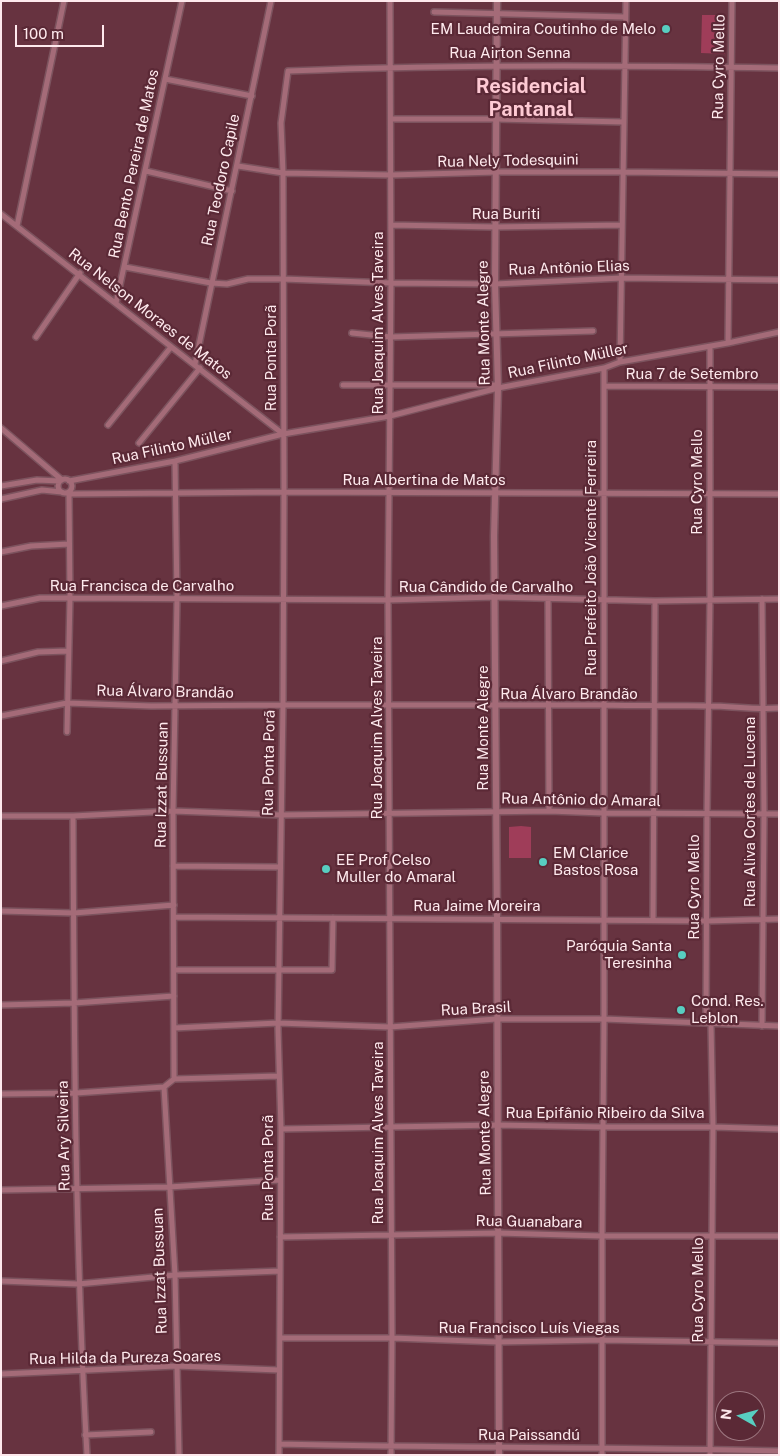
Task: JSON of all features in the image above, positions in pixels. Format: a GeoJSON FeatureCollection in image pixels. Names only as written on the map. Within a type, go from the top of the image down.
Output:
{"type":"FeatureCollection","features":[{"type":"Feature","properties":{"kind":"street"},"geometry":{"type":"LineString","coordinates":[[17,226],[64,1]]}},
{"type":"Feature","properties":{"kind":"street","name":"Rua Bento Pereira de Matos"},"geometry":{"type":"LineString","coordinates":[[116,303],[182,1]]}},
{"type":"Feature","properties":{"kind":"street","name":"Rua Teodoro Capile"},"geometry":{"type":"LineString","coordinates":[[195,364],[211,283],[238,166],[271,1]]}},
{"type":"Feature","properties":{"kind":"street","name":"Rua Joaquim Alves Taveira"},"geometry":{"type":"LineString","coordinates":[[390,1],[391,336],[388,600],[392,1234],[391,1455]]}},
{"type":"Feature","properties":{"kind":"street","name":"Rua Monte Alegre"},"geometry":{"type":"LineString","coordinates":[[496,1],[495,333],[498,387],[495,493],[495,706],[499,1451]]}},
{"type":"Feature","properties":{"kind":"street"},"geometry":{"type":"LineString","coordinates":[[620,362],[626,1]]}},
{"type":"Feature","properties":{"kind":"street","name":"Rua Cyro Mello"},"geometry":{"type":"LineString","coordinates":[[728,344],[732,1]]}},
{"type":"Feature","properties":{"kind":"street"},"geometry":{"type":"LineString","coordinates":[[434,12],[496,12],[625,17]]}},
{"type":"Feature","properties":{"kind":"street","name":"Rua Airton Senna"},"geometry":{"type":"LineString","coordinates":[[288,71],[496,65],[779,68]]}},
{"type":"Feature","properties":{"kind":"street","name":"Rua Ponta Porã"},"geometry":{"type":"LineString","coordinates":[[279,1455],[281,1129],[278,1023],[284,598],[283,173],[281,123],[288,71]]}},
{"type":"Feature","properties":{"kind":"street"},"geometry":{"type":"LineString","coordinates":[[165,79],[252,96]]}},
{"type":"Feature","properties":{"kind":"street"},"geometry":{"type":"LineString","coordinates":[[391,119],[624,122]]}},
{"type":"Feature","properties":{"kind":"street","name":"Rua Nely Todesquini"},"geometry":{"type":"LineString","coordinates":[[238,166],[283,173],[391,175],[496,172],[779,174]]}},
{"type":"Feature","properties":{"kind":"street"},"geometry":{"type":"LineString","coordinates":[[146,171],[232,191]]}},
{"type":"Feature","properties":{"kind":"street","name":"Rua Nelson Moraes de Matos"},"geometry":{"type":"LineString","coordinates":[[1,214],[80,273],[170,347],[195,364],[283,434]]}},
{"type":"Feature","properties":{"kind":"street","name":"Rua Buriti"},"geometry":{"type":"LineString","coordinates":[[391,225],[495,227],[622,225]]}},
{"type":"Feature","properties":{"kind":"street","name":"Rua Antônio Elias"},"geometry":{"type":"LineString","coordinates":[[125,267],[211,283],[227,284],[248,279],[283,278],[391,283],[495,284],[622,278],[779,280]]}},
{"type":"Feature","properties":{"kind":"street"},"geometry":{"type":"LineString","coordinates":[[36,337],[80,273]]}},
{"type":"Feature","properties":{"kind":"street"},"geometry":{"type":"LineString","coordinates":[[352,333],[391,336],[593,331]]}},
{"type":"Feature","properties":{"kind":"street","name":"Rua Filinto Müller"},"geometry":{"type":"LineString","coordinates":[[70,481],[175,461],[283,434],[390,416],[498,387],[604,368],[620,362],[728,344],[779,332]]}},
{"type":"Feature","properties":{"kind":"street"},"geometry":{"type":"LineString","coordinates":[[108,425],[170,347]]}},
{"type":"Feature","properties":{"kind":"street","name":"Rua Cyro Mello"},"geometry":{"type":"LineString","coordinates":[[710,347],[710,599],[706,1017],[711,1024],[713,1126],[710,1452]]}},
{"type":"Feature","properties":{"kind":"street"},"geometry":{"type":"LineString","coordinates":[[139,444],[200,368]]}},
{"type":"Feature","properties":{"kind":"street","name":"Rua Prefeito João Vicente Ferreira"},"geometry":{"type":"LineString","coordinates":[[602,1455],[604,368]]}},
{"type":"Feature","properties":{"kind":"street"},"geometry":{"type":"LineString","coordinates":[[343,385],[498,387]]}},
{"type":"Feature","properties":{"kind":"street","name":"Rua 7 de Setembro"},"geometry":{"type":"LineString","coordinates":[[604,386],[779,387]]}},
{"type":"Feature","properties":{"kind":"street"},"geometry":{"type":"LineString","coordinates":[[1,428],[61,480]]}},
{"type":"Feature","properties":{"kind":"street","name":"Rua Izzat Bussuan"},"geometry":{"type":"LineString","coordinates":[[174,1079],[173,811],[177,599],[175,461]]}},
{"type":"Feature","properties":{"kind":"street"},"geometry":{"type":"LineString","coordinates":[[1,486],[36,480],[61,480],[70,481],[72,487],[69,492],[70,598],[67,732]]}},
{"type":"Feature","properties":{"kind":"street"},"geometry":{"type":"LineString","coordinates":[[61,480],[58,486],[62,492]]}},
{"type":"Feature","properties":{"kind":"street"},"geometry":{"type":"LineString","coordinates":[[1,499],[42,490],[69,492]]}},
{"type":"Feature","properties":{"kind":"street","name":"Rua Albertina de Matos"},"geometry":{"type":"LineString","coordinates":[[69,492],[779,494]]}},
{"type":"Feature","properties":{"kind":"street"},"geometry":{"type":"LineString","coordinates":[[1,552],[31,546],[69,544]]}},
{"type":"Feature","properties":{"kind":"street","name":"Rua Cândido de Carvalho"},"geometry":{"type":"LineString","coordinates":[[284,598],[388,600],[495,597],[655,601],[779,599]]}},
{"type":"Feature","properties":{"kind":"street","name":"Rua Francisca de Carvalho"},"geometry":{"type":"LineString","coordinates":[[1,606],[40,598],[284,598]]}},
{"type":"Feature","properties":{"kind":"street"},"geometry":{"type":"LineString","coordinates":[[548,599],[549,811]]}},
{"type":"Feature","properties":{"kind":"street","name":"Rua Aliva Cortes de Lucena"},"geometry":{"type":"LineString","coordinates":[[762,599],[764,815],[762,1026]]}},
{"type":"Feature","properties":{"kind":"street"},"geometry":{"type":"LineString","coordinates":[[654,919],[655,601]]}},
{"type":"Feature","properties":{"kind":"street"},"geometry":{"type":"LineString","coordinates":[[1,661],[38,652],[68,651]]}},
{"type":"Feature","properties":{"kind":"street","name":"Rua Álvaro Brandão"},"geometry":{"type":"LineString","coordinates":[[1,716],[67,703],[175,706],[603,705],[779,708]]}},
{"type":"Feature","properties":{"kind":"street","name":"Rua Antônio do Amaral"},"geometry":{"type":"LineString","coordinates":[[1,816],[73,816],[173,811],[281,814],[549,811],[655,814],[779,814]]}},
{"type":"Feature","properties":{"kind":"street","name":"Rua Ary Silveira"},"geometry":{"type":"LineString","coordinates":[[73,816],[78,1284],[87,1455]]}},
{"type":"Feature","properties":{"kind":"street"},"geometry":{"type":"LineString","coordinates":[[174,866],[280,867]]}},
{"type":"Feature","properties":{"kind":"street"},"geometry":{"type":"LineString","coordinates":[[1,911],[74,912],[174,905]]}},
{"type":"Feature","properties":{"kind":"street","name":"Rua Jaime Moreira"},"geometry":{"type":"LineString","coordinates":[[174,917],[497,920],[654,919],[707,921],[779,919]]}},
{"type":"Feature","properties":{"kind":"street"},"geometry":{"type":"LineString","coordinates":[[174,970],[332,970],[334,918]]}},
{"type":"Feature","properties":{"kind":"street"},"geometry":{"type":"LineString","coordinates":[[1,1005],[74,1003],[174,996]]}},
{"type":"Feature","properties":{"kind":"street","name":"Rua Brasil"},"geometry":{"type":"LineString","coordinates":[[174,1028],[278,1023],[390,1027],[496,1019],[604,1019],[779,1026]]}},
{"type":"Feature","properties":{"kind":"street"},"geometry":{"type":"LineString","coordinates":[[1,1094],[76,1093],[164,1087],[174,1079],[279,1076]]}},
{"type":"Feature","properties":{"kind":"street","name":"Rua Izzat Bussuan"},"geometry":{"type":"LineString","coordinates":[[164,1087],[175,1275],[179,1455]]}},
{"type":"Feature","properties":{"kind":"street","name":"Rua Epifânio Ribeiro da Silva"},"geometry":{"type":"LineString","coordinates":[[281,1129],[497,1125],[603,1128],[713,1126],[779,1129]]}},
{"type":"Feature","properties":{"kind":"street"},"geometry":{"type":"LineString","coordinates":[[1,1190],[169,1187],[280,1180]]}},
{"type":"Feature","properties":{"kind":"street","name":"Rua Guanabara"},"geometry":{"type":"LineString","coordinates":[[280,1237],[498,1233],[602,1236],[779,1236]]}},
{"type":"Feature","properties":{"kind":"street"},"geometry":{"type":"LineString","coordinates":[[1,1281],[78,1284],[175,1275],[280,1272]]}},
{"type":"Feature","properties":{"kind":"street","name":"Rua Francisco Luís Viegas"},"geometry":{"type":"LineString","coordinates":[[280,1338],[392,1338],[498,1342],[603,1340],[779,1342]]}},
{"type":"Feature","properties":{"kind":"street","name":"Rua Hilda da Pureza Soares"},"geometry":{"type":"LineString","coordinates":[[1,1374],[176,1366],[279,1370]]}},
{"type":"Feature","properties":{"kind":"street"},"geometry":{"type":"LineString","coordinates":[[86,1435],[151,1432]]}},
{"type":"Feature","properties":{"kind":"street","name":"Rua Paissandú"},"geometry":{"type":"LineString","coordinates":[[279,1444],[499,1451],[602,1447],[710,1452],[779,1451]]}},
{"type":"Feature","properties":{"kind":"shaded area"},"geometry":{"type":"Polygon","coordinates":[[[702,15],[724,15],[725,54],[701,53],[702,15]]]}},
{"type":"Feature","properties":{"kind":"shaded area"},"geometry":{"type":"Polygon","coordinates":[[[509,827],[531,827],[531,858],[509,858],[509,827]]]}},
{"type":"Feature","properties":{"kind":"place","name":"EM Laudemira Coutinho de Melo"},"geometry":{"type":"Point","coordinates":[666,29]}},
{"type":"Feature","properties":{"kind":"place","name":"EM Clarice Bastos Rosa"},"geometry":{"type":"Point","coordinates":[543,862]}},
{"type":"Feature","properties":{"kind":"place","name":"EE Prof Celso Muller do Amaral"},"geometry":{"type":"Point","coordinates":[326,869]}},
{"type":"Feature","properties":{"kind":"place","name":"Paróquia Santa Teresinha"},"geometry":{"type":"Point","coordinates":[682,955]}},
{"type":"Feature","properties":{"kind":"place","name":"Cond. Res. Leblon"},"geometry":{"type":"Point","coordinates":[681,1010]}},
{"type":"Feature","properties":{"kind":"district","name":"Residencial Pantanal"},"geometry":{"type":"Point","coordinates":[531,98]}}]}
